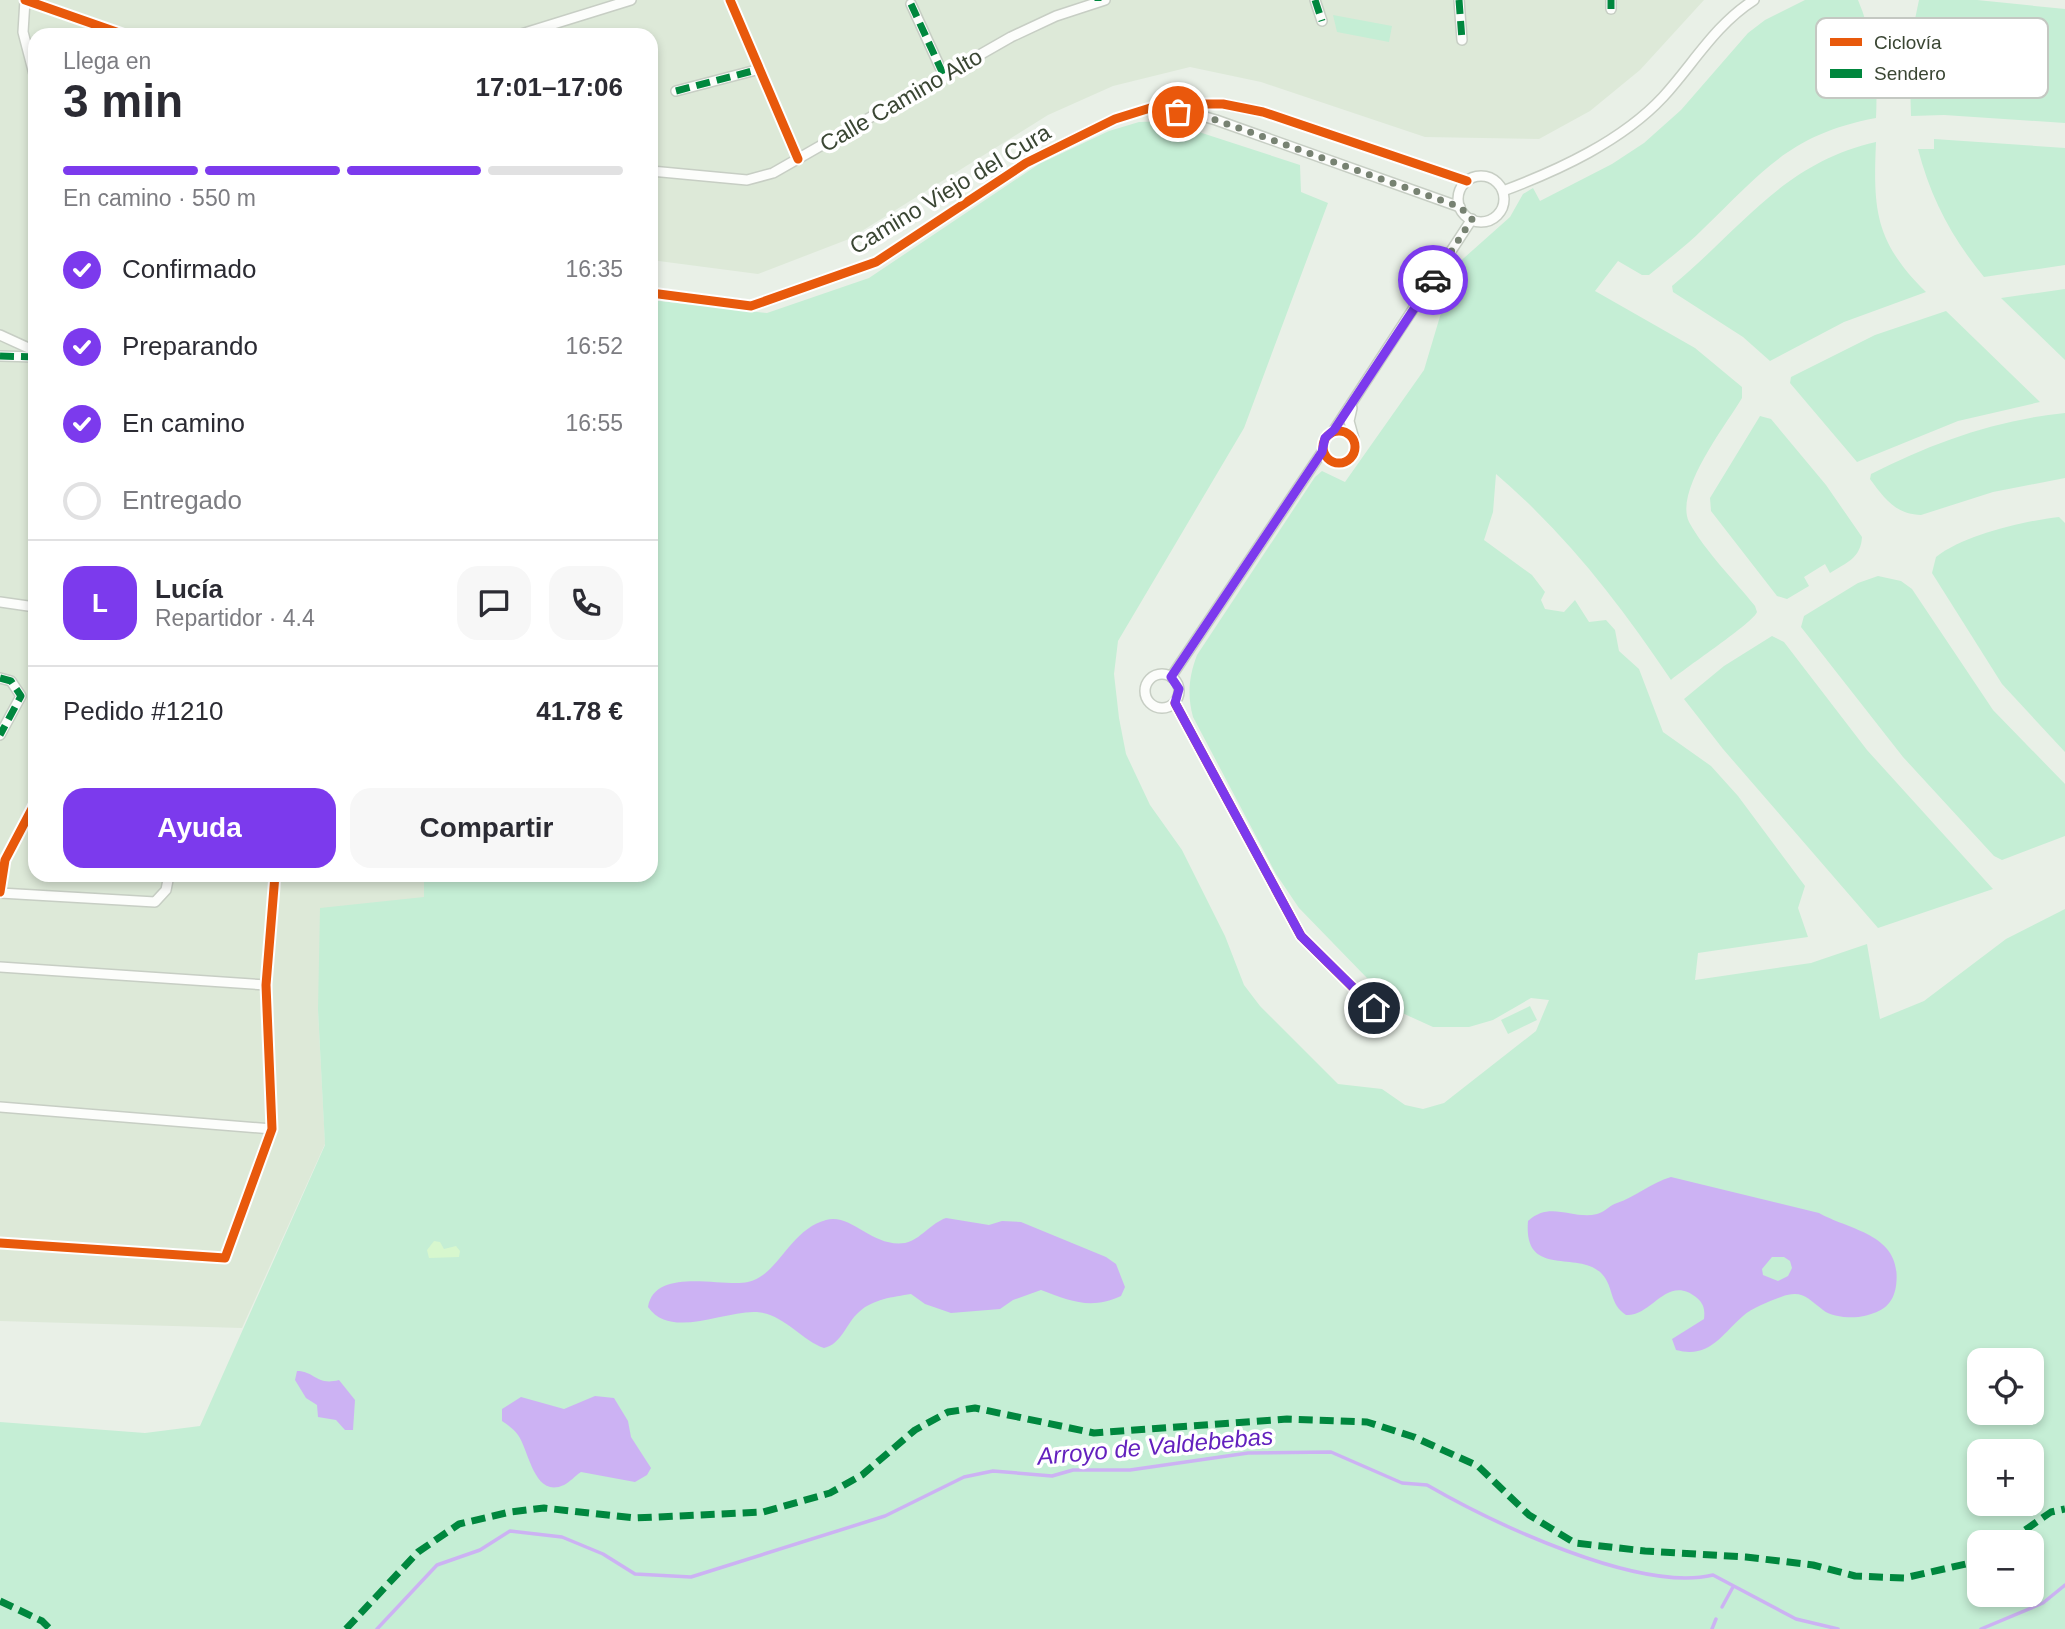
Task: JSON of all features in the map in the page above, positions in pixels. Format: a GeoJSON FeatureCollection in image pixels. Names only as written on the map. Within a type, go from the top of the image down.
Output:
{"type":"FeatureCollection","features":[{"type":"Feature","properties":{"kind":"street"},"geometry":{"type":"LineString","coordinates":[[28,51],[23,32],[25,0],[105,28]]}},
{"type":"Feature","properties":{"kind":"street"},"geometry":{"type":"LineString","coordinates":[[541,28],[631,0]]}},
{"type":"Feature","properties":{"kind":"street"},"geometry":{"type":"LineString","coordinates":[[730,0],[798,159]]}},
{"type":"Feature","properties":{"kind":"street","name":"Calle Camino Alto"},"geometry":{"type":"LineString","coordinates":[[658,173],[747,180],[773,173],[1011,37],[1056,16],[1100,0]]}},
{"type":"Feature","properties":{"kind":"street"},"geometry":{"type":"LineString","coordinates":[[1315,0],[1322,21]]}},
{"type":"Feature","properties":{"kind":"street"},"geometry":{"type":"LineString","coordinates":[[1459,0],[1462,40]]}},
{"type":"Feature","properties":{"kind":"street"},"geometry":{"type":"LineString","coordinates":[[1503,191],[1566,163],[1618,134],[1662,98],[1712,34],[1754,0]]}},
{"type":"Feature","properties":{"kind":"street"},"geometry":{"type":"LineString","coordinates":[[911,4],[944,76]]}},
{"type":"Feature","properties":{"kind":"street"},"geometry":{"type":"LineString","coordinates":[[676,91],[760,69]]}},
{"type":"Feature","properties":{"kind":"street","name":"Camino Viejo del Cura"},"geometry":{"type":"LineString","coordinates":[[658,294],[751,306],[876,262],[1026,163],[1083,132],[1163,104],[1223,104],[1263,112],[1467,181]]}},
{"type":"Feature","properties":{"kind":"street","name":"Camino Viejo del Cura"},"geometry":{"type":"LineString","coordinates":[[1138,112],[1192,113],[1216,120],[1460,207]]}},
{"type":"Feature","properties":{"kind":"street"},"geometry":{"type":"LineString","coordinates":[[1483,176],[1491,178],[1503,191],[1502,208],[1489,220],[1472,219],[1460,207],[1461,188],[1467,181],[1483,176]]}},
{"type":"Feature","properties":{"kind":"street"},"geometry":{"type":"LineString","coordinates":[[1171,677],[1307,476],[1322,452],[1325,438],[1334,430],[1472,219]]}},
{"type":"Feature","properties":{"kind":"street"},"geometry":{"type":"LineString","coordinates":[[0,335],[28,348]]}},
{"type":"Feature","properties":{"kind":"street"},"geometry":{"type":"LineString","coordinates":[[0,356],[28,357]]}},
{"type":"Feature","properties":{"kind":"street"},"geometry":{"type":"LineString","coordinates":[[1322,452],[1329,461],[1340,464],[1350,460],[1356,450],[1349,421],[1352,403]]}},
{"type":"Feature","properties":{"kind":"street"},"geometry":{"type":"LineString","coordinates":[[1334,430],[1344,431],[1354,439]]}},
{"type":"Feature","properties":{"kind":"street"},"geometry":{"type":"LineString","coordinates":[[1307,476],[1329,461]]}},
{"type":"Feature","properties":{"kind":"street"},"geometry":{"type":"LineString","coordinates":[[0,602],[28,606]]}},
{"type":"Feature","properties":{"kind":"street"},"geometry":{"type":"LineString","coordinates":[[1175,703],[1158,708],[1146,696],[1149,680],[1160,674],[1171,677],[1179,689],[1175,703],[1301,936],[1390,1024]]}},
{"type":"Feature","properties":{"kind":"street"},"geometry":{"type":"LineString","coordinates":[[0,678],[11,681],[21,696],[0,735]]}},
{"type":"Feature","properties":{"kind":"street"},"geometry":{"type":"LineString","coordinates":[[28,815],[3,859],[0,893],[155,902],[166,890],[168,882]]}},
{"type":"Feature","properties":{"kind":"street"},"geometry":{"type":"LineString","coordinates":[[0,1243],[225,1258],[272,1129],[266,985],[274,882]]}},
{"type":"Feature","properties":{"kind":"street"},"geometry":{"type":"LineString","coordinates":[[0,967],[266,985]]}},
{"type":"Feature","properties":{"kind":"street"},"geometry":{"type":"LineString","coordinates":[[0,1107],[272,1129]]}},
{"type":"Feature","properties":{"kind":"shaded area"},"geometry":{"type":"Polygon","coordinates":[[[0,0],[1704,0],[1640,70],[1590,111],[1539,139],[1425,137],[1261,82],[1190,67],[1113,86],[1048,115],[849,239],[758,274],[658,261],[658,28],[28,28],[28,882],[424,882],[425,897],[318,1010],[325,1144],[242,1328],[0,1321],[0,0]]]}},
{"type":"Feature","properties":{"kind":"shaded area"},"geometry":{"type":"Polygon","coordinates":[[[1805,0],[1858,0],[1864,18],[1816,18],[1816,98],[1876,98],[1876,118],[1846,125],[1799,145],[1761,173],[1697,235],[1649,275],[1642,275],[1618,261],[1595,291],[1695,348],[1742,387],[1742,398],[1695,476],[1686,509],[1695,533],[1755,606],[1757,612],[1732,635],[1671,680],[1591,571],[1546,521],[1496,474],[1493,512],[1484,540],[1532,575],[1545,592],[1541,600],[1545,609],[1564,612],[1575,600],[1589,622],[1606,620],[1615,630],[1619,651],[1639,669],[1663,732],[1711,766],[1738,796],[1805,886],[1798,908],[1808,937],[1698,953],[1695,980],[1811,963],[1867,944],[1880,1019],[1924,1001],[2006,939],[2065,909],[2065,1629],[0,1629],[0,1422],[145,1433],[200,1426],[325,1145],[318,1010],[320,908],[424,897],[424,882],[658,882],[658,301],[767,313],[869,278],[1039,164],[1109,131],[1139,122],[1165,121],[1300,165],[1301,192],[1328,203],[1244,428],[1118,641],[1114,674],[1126,754],[1150,805],[1182,850],[1225,936],[1244,985],[1260,1006],[1338,1084],[1382,1089],[1405,1105],[1423,1109],[1444,1103],[1536,1031],[1549,1000],[1531,998],[1493,1020],[1469,1027],[1433,1027],[1400,1012],[1299,908],[1276,874],[1193,717],[1190,693],[1192,670],[1197,655],[1315,477],[1322,471],[1345,482],[1424,370],[1455,266],[1510,217],[1523,194],[1533,188],[1540,201],[1612,164],[1644,143],[1681,110],[1748,33],[1765,20],[1805,0]]]}},
{"type":"Feature","properties":{"kind":"shaded area"},"geometry":{"type":"Polygon","coordinates":[[[1919,0],[1977,0],[2065,9],[2065,123],[1944,115],[1911,116],[1910,98],[2048,98],[2048,18],[1915,18],[1919,0]]]}},
{"type":"Feature","properties":{"kind":"shaded area"},"geometry":{"type":"Polygon","coordinates":[[[1333,15],[1392,26],[1389,42],[1337,32],[1333,15]]]}},
{"type":"Feature","properties":{"kind":"shaded area"},"geometry":{"type":"Polygon","coordinates":[[[1934,139],[2065,148],[2065,265],[1984,277],[1952,233],[1929,185],[1918,149],[1934,149],[1934,139]]]}},
{"type":"Feature","properties":{"kind":"shaded area"},"geometry":{"type":"Polygon","coordinates":[[[1876,142],[1875,187],[1881,224],[1896,257],[1926,292],[1844,322],[1770,361],[1743,337],[1673,292],[1672,286],[1789,181],[1843,152],[1876,142]]]}},
{"type":"Feature","properties":{"kind":"shaded area"},"geometry":{"type":"Polygon","coordinates":[[[2065,289],[2065,360],[2001,298],[2065,289]]]}},
{"type":"Feature","properties":{"kind":"shaded area"},"geometry":{"type":"Polygon","coordinates":[[[1946,311],[2040,402],[1958,421],[1857,462],[1790,383],[1791,377],[1875,335],[1946,311]]]}},
{"type":"Feature","properties":{"kind":"shaded area"},"geometry":{"type":"Polygon","coordinates":[[[2065,413],[2065,478],[1993,492],[1921,515],[1897,508],[1870,479],[1871,474],[1894,463],[1965,434],[2014,421],[2065,413]]]}},
{"type":"Feature","properties":{"kind":"shaded area"},"geometry":{"type":"Polygon","coordinates":[[[1760,416],[1771,419],[1826,485],[1862,537],[1859,550],[1852,559],[1830,573],[1825,564],[1804,577],[1809,586],[1787,599],[1777,596],[1711,511],[1710,498],[1760,416]]]}},
{"type":"Feature","properties":{"kind":"shaded area"},"geometry":{"type":"Polygon","coordinates":[[[2059,517],[2065,523],[2065,752],[2002,684],[1932,573],[1936,557],[1962,542],[2012,526],[2059,517]]]}},
{"type":"Feature","properties":{"kind":"shaded area"},"geometry":{"type":"Polygon","coordinates":[[[1878,576],[1901,581],[1912,589],[1993,710],[2065,784],[2065,836],[2002,860],[1994,856],[1903,757],[1801,627],[1804,616],[1858,583],[1878,576]]]}},
{"type":"Feature","properties":{"kind":"shaded area"},"geometry":{"type":"Polygon","coordinates":[[[1772,636],[1784,642],[1867,750],[1993,889],[1878,928],[1723,749],[1684,699],[1724,666],[1772,636]]]}},
{"type":"Feature","properties":{"kind":"shaded area"},"geometry":{"type":"Polygon","coordinates":[[[1530,1006],[1537,1020],[1508,1034],[1501,1020],[1530,1006]]]}},
{"type":"Feature","properties":{"kind":"shaded area"},"geometry":{"type":"Polygon","coordinates":[[[1671,1177],[1819,1213],[1859,1230],[1883,1245],[1891,1255],[1896,1269],[1896,1286],[1892,1298],[1886,1307],[1876,1312],[1848,1317],[1827,1312],[1804,1296],[1788,1295],[1747,1313],[1707,1348],[1688,1352],[1676,1350],[1672,1339],[1704,1319],[1704,1307],[1697,1298],[1677,1290],[1644,1310],[1626,1315],[1617,1306],[1606,1279],[1592,1267],[1543,1257],[1534,1251],[1529,1239],[1528,1221],[1536,1215],[1553,1211],[1579,1215],[1597,1214],[1671,1177]],[[1772,1257],[1762,1269],[1763,1275],[1778,1281],[1788,1276],[1792,1268],[1790,1261],[1784,1257],[1772,1257]]]}},
{"type":"Feature","properties":{"kind":"shaded area"},"geometry":{"type":"Polygon","coordinates":[[[946,1218],[989,1225],[1002,1221],[1021,1222],[1106,1257],[1116,1264],[1125,1287],[1121,1296],[1100,1303],[1071,1300],[1041,1290],[1013,1300],[1000,1309],[951,1313],[925,1304],[911,1294],[890,1298],[865,1308],[840,1338],[824,1348],[767,1314],[744,1313],[684,1323],[658,1317],[648,1307],[653,1294],[676,1283],[737,1283],[759,1278],[803,1233],[826,1220],[845,1221],[882,1241],[905,1243],[916,1239],[946,1218]]]}},
{"type":"Feature","properties":{"kind":"shaded area"},"geometry":{"type":"Polygon","coordinates":[[[297,1371],[308,1373],[320,1380],[339,1380],[355,1400],[353,1430],[345,1430],[336,1420],[318,1417],[317,1405],[306,1398],[295,1380],[297,1371]]]}},
{"type":"Feature","properties":{"kind":"shaded area"},"geometry":{"type":"Polygon","coordinates":[[[595,1396],[614,1398],[628,1421],[631,1437],[651,1468],[647,1475],[635,1482],[581,1472],[564,1485],[546,1485],[534,1471],[518,1435],[502,1421],[502,1409],[521,1397],[564,1409],[595,1396]]]}},
{"type":"Feature","properties":{"kind":"sand"},"geometry":{"type":"Polygon","coordinates":[[[434,1241],[440,1242],[444,1249],[456,1246],[460,1251],[459,1257],[429,1258],[427,1250],[434,1241]]]}},
{"type":"Feature","properties":{"kind":"waterway","name":"Arroyo de Valdebebas"},"geometry":{"type":"LineString","coordinates":[[377,1629],[437,1565],[480,1550],[510,1531],[562,1537],[603,1554],[635,1574],[691,1577],[885,1516],[964,1477],[993,1471],[1052,1476],[1073,1470],[1130,1470],[1248,1453],[1331,1452],[1402,1483],[1427,1485],[1489,1518],[1567,1551],[1646,1574],[1682,1578],[1713,1575],[1796,1619],[1838,1629]]}},
{"type":"Feature","properties":{"kind":"waterway","name":"Arroyo de Valdebebas"},"geometry":{"type":"LineString","coordinates":[[1981,1629],[2043,1603],[2065,1585]]}},
{"type":"Feature","properties":{"kind":"waterway"},"geometry":{"type":"LineString","coordinates":[[1722,1607],[1733,1587]]}},
{"type":"Feature","properties":{"kind":"waterway"},"geometry":{"type":"LineString","coordinates":[[1712,1629],[1716,1619]]}},
{"type":"Feature","properties":{"kind":"marked path"},"geometry":{"type":"LineString","coordinates":[[1315,0],[1322,21]]}},
{"type":"Feature","properties":{"kind":"marked path"},"geometry":{"type":"LineString","coordinates":[[1459,0],[1462,40]]}},
{"type":"Feature","properties":{"kind":"marked path"},"geometry":{"type":"LineString","coordinates":[[1611,0],[1611,9]]}},
{"type":"Feature","properties":{"kind":"marked path"},"geometry":{"type":"LineString","coordinates":[[911,4],[944,76]]}},
{"type":"Feature","properties":{"kind":"marked path"},"geometry":{"type":"LineString","coordinates":[[676,91],[760,69]]}},
{"type":"Feature","properties":{"kind":"marked path"},"geometry":{"type":"LineString","coordinates":[[0,356],[28,357]]}},
{"type":"Feature","properties":{"kind":"marked path"},"geometry":{"type":"LineString","coordinates":[[0,678],[11,681],[21,696],[0,735]]}},
{"type":"Feature","properties":{"kind":"marked path"},"geometry":{"type":"LineString","coordinates":[[346,1629],[418,1552],[459,1524],[510,1512],[544,1508],[635,1518],[763,1512],[830,1493],[862,1475],[915,1430],[948,1412],[975,1408],[1094,1433],[1287,1419],[1367,1422],[1414,1437],[1478,1466],[1529,1515],[1575,1543],[1645,1551],[1746,1557],[1813,1565],[1855,1576],[1904,1578],[1967,1564]]}},
{"type":"Feature","properties":{"kind":"marked path"},"geometry":{"type":"LineString","coordinates":[[2025,1530],[2051,1512],[2065,1509]]}},
{"type":"Feature","properties":{"kind":"marked path"},"geometry":{"type":"LineString","coordinates":[[0,1601],[42,1621],[50,1629]]}},
{"type":"Feature","properties":{"kind":"cycle path"},"geometry":{"type":"LineString","coordinates":[[25,0],[105,28]]}},
{"type":"Feature","properties":{"kind":"cycle path"},"geometry":{"type":"LineString","coordinates":[[730,0],[798,159]]}},
{"type":"Feature","properties":{"kind":"cycle path"},"geometry":{"type":"LineString","coordinates":[[658,294],[751,306],[876,262],[1026,163],[1115,119],[1163,104],[1223,104],[1263,112],[1467,181]]}},
{"type":"Feature","properties":{"kind":"cycle path"},"geometry":{"type":"LineString","coordinates":[[1339,431],[1351,435],[1355,447],[1351,459],[1339,463],[1327,459],[1323,447],[1327,435],[1339,431]]}},
{"type":"Feature","properties":{"kind":"cycle path"},"geometry":{"type":"LineString","coordinates":[[1175,703],[1301,936],[1390,1024]]}},
{"type":"Feature","properties":{"kind":"cycle path"},"geometry":{"type":"LineString","coordinates":[[0,892],[5,860],[28,816]]}},
{"type":"Feature","properties":{"kind":"cycle path"},"geometry":{"type":"LineString","coordinates":[[0,1243],[225,1258],[272,1129],[266,985],[274,882]]}},
{"type":"Feature","properties":{"kind":"way so far"},"geometry":{"type":"LineString","coordinates":[[1178,112],[1216,120],[1460,207],[1465,215],[1472,219],[1433,280]]}},
{"type":"Feature","properties":{"kind":"route"},"geometry":{"type":"LineString","coordinates":[[1374,1008],[1301,936],[1175,703],[1179,689],[1171,677],[1322,452],[1325,438],[1334,430],[1433,280]]}}]}
